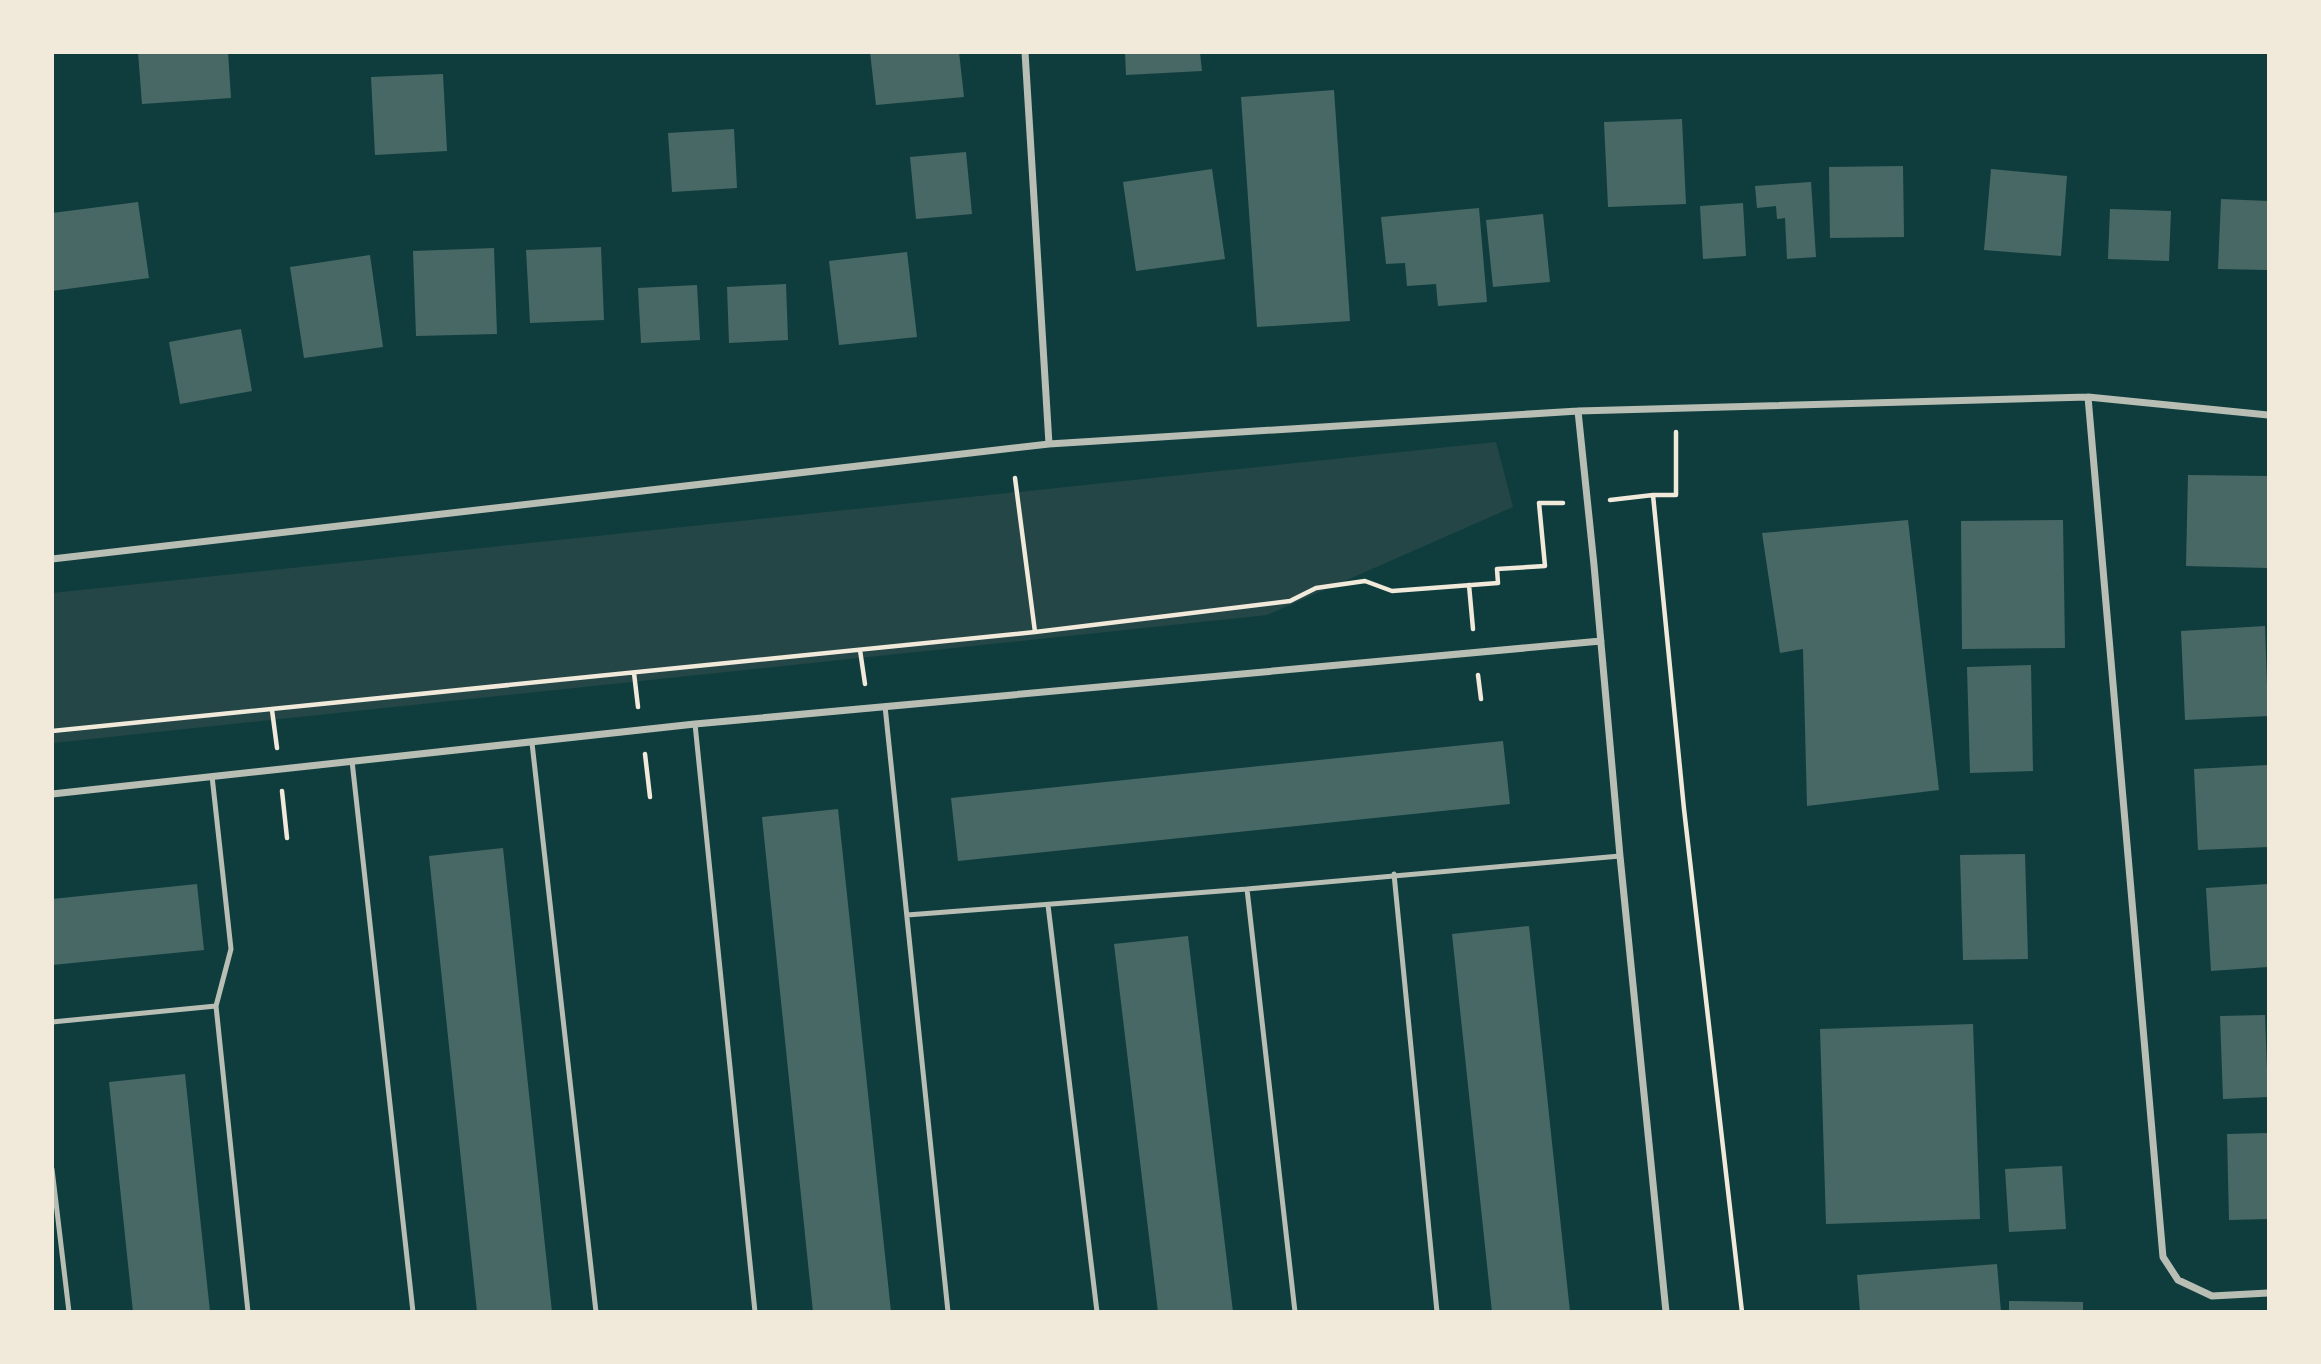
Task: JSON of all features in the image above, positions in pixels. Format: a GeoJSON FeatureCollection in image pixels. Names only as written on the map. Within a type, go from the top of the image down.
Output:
{"type":"FeatureCollection","features":[{"type":"Feature","properties":{"kind":"street"},"geometry":{"type":"LineString","coordinates":[[1025,52],[1049,444]]}},
{"type":"Feature","properties":{"kind":"street"},"geometry":{"type":"LineString","coordinates":[[52,559],[1049,444],[1578,411],[2088,397],[2269,415]]}},
{"type":"Feature","properties":{"kind":"street"},"geometry":{"type":"LineString","coordinates":[[2088,397],[2163,1257],[2178,1280],[2212,1296],[2269,1293]]}},
{"type":"Feature","properties":{"kind":"street"},"geometry":{"type":"LineString","coordinates":[[1578,411],[1666,1311]]}},
{"type":"Feature","properties":{"kind":"street"},"geometry":{"type":"LineString","coordinates":[[52,794],[695,724],[1601,641]]}},
{"type":"Feature","properties":{"kind":"lane"},"geometry":{"type":"LineString","coordinates":[[886,706],[948,1311]]}},
{"type":"Feature","properties":{"kind":"lane"},"geometry":{"type":"LineString","coordinates":[[695,724],[755,1311]]}},
{"type":"Feature","properties":{"kind":"lane"},"geometry":{"type":"LineString","coordinates":[[531,743],[596,1311]]}},
{"type":"Feature","properties":{"kind":"lane"},"geometry":{"type":"LineString","coordinates":[[352,761],[414,1311]]}},
{"type":"Feature","properties":{"kind":"lane"},"geometry":{"type":"LineString","coordinates":[[212,776],[231,949],[216,1006],[248,1311]]}},
{"type":"Feature","properties":{"kind":"lane"},"geometry":{"type":"LineString","coordinates":[[907,915],[1620,856]]}},
{"type":"Feature","properties":{"kind":"lane"},"geometry":{"type":"LineString","coordinates":[[1394,874],[1437,1311]]}},
{"type":"Feature","properties":{"kind":"lane"},"geometry":{"type":"LineString","coordinates":[[1247,888],[1295,1311]]}},
{"type":"Feature","properties":{"kind":"lane"},"geometry":{"type":"LineString","coordinates":[[1048,905],[1097,1311]]}},
{"type":"Feature","properties":{"kind":"lane"},"geometry":{"type":"LineString","coordinates":[[52,1022],[216,1006]]}},
{"type":"Feature","properties":{"kind":"lane"},"geometry":{"type":"LineString","coordinates":[[52,1169],[68,1311]]}},
{"type":"Feature","properties":{"kind":"path"},"geometry":{"type":"LineString","coordinates":[[1675,410],[1676,495],[1653,495],[1684,809],[1742,1311]]}},
{"type":"Feature","properties":{"kind":"path"},"geometry":{"type":"LineString","coordinates":[[1015,478],[1035,632]]}},
{"type":"Feature","properties":{"kind":"path"},"geometry":{"type":"LineString","coordinates":[[52,731],[1035,632],[1290,601],[1316,588],[1365,581],[1392,591],[1498,583],[1497,569],[1545,566],[1539,503]]}},
{"type":"Feature","properties":{"kind":"shaded area"},"geometry":{"type":"Polygon","coordinates":[[[1496,442],[1513,507],[1267,615],[53,743],[52,593],[1496,442]]]}},
{"type":"Feature","properties":{"kind":"building"},"geometry":{"type":"Polygon","coordinates":[[[138,52],[228,52],[231,98],[142,104],[138,52]]]}},
{"type":"Feature","properties":{"kind":"building"},"geometry":{"type":"Polygon","coordinates":[[[870,52],[959,52],[964,97],[876,105],[870,52]]]}},
{"type":"Feature","properties":{"kind":"building"},"geometry":{"type":"Polygon","coordinates":[[[1125,52],[1200,52],[1202,71],[1126,75],[1125,52]]]}},
{"type":"Feature","properties":{"kind":"building"},"geometry":{"type":"Polygon","coordinates":[[[443,74],[447,151],[375,155],[371,77],[443,74]]]}},
{"type":"Feature","properties":{"kind":"building"},"geometry":{"type":"Polygon","coordinates":[[[1334,90],[1350,321],[1257,327],[1241,97],[1334,90]]]}},
{"type":"Feature","properties":{"kind":"building"},"geometry":{"type":"Polygon","coordinates":[[[1682,119],[1686,204],[1608,207],[1604,122],[1682,119]]]}},
{"type":"Feature","properties":{"kind":"building"},"geometry":{"type":"Polygon","coordinates":[[[734,129],[737,188],[672,192],[668,133],[734,129]]]}},
{"type":"Feature","properties":{"kind":"building"},"geometry":{"type":"Polygon","coordinates":[[[966,152],[972,214],[916,219],[910,157],[966,152]]]}},
{"type":"Feature","properties":{"kind":"building"},"geometry":{"type":"Polygon","coordinates":[[[1903,166],[1904,237],[1830,238],[1829,167],[1903,166]]]}},
{"type":"Feature","properties":{"kind":"building"},"geometry":{"type":"Polygon","coordinates":[[[1212,169],[1225,259],[1136,271],[1123,182],[1212,169]]]}},
{"type":"Feature","properties":{"kind":"building"},"geometry":{"type":"Polygon","coordinates":[[[1991,169],[2067,176],[2061,256],[1984,250],[1991,169]]]}},
{"type":"Feature","properties":{"kind":"building"},"geometry":{"type":"Polygon","coordinates":[[[1811,182],[1816,257],[1787,259],[1785,218],[1777,219],[1776,206],[1757,208],[1755,186],[1811,182]]]}},
{"type":"Feature","properties":{"kind":"building"},"geometry":{"type":"Polygon","coordinates":[[[2221,199],[2268,201],[2268,270],[2218,269],[2221,199]]]}},
{"type":"Feature","properties":{"kind":"building"},"geometry":{"type":"Polygon","coordinates":[[[138,202],[149,278],[52,291],[52,213],[138,202]]]}},
{"type":"Feature","properties":{"kind":"building"},"geometry":{"type":"Polygon","coordinates":[[[1743,203],[1746,256],[1703,259],[1700,206],[1743,203]]]}},
{"type":"Feature","properties":{"kind":"building"},"geometry":{"type":"Polygon","coordinates":[[[1479,208],[1487,302],[1438,306],[1436,284],[1407,286],[1405,263],[1386,264],[1381,217],[1479,208]]]}},
{"type":"Feature","properties":{"kind":"building"},"geometry":{"type":"Polygon","coordinates":[[[2110,209],[2171,211],[2169,261],[2108,259],[2110,209]]]}},
{"type":"Feature","properties":{"kind":"building"},"geometry":{"type":"Polygon","coordinates":[[[1543,214],[1550,282],[1493,287],[1486,220],[1543,214]]]}},
{"type":"Feature","properties":{"kind":"building"},"geometry":{"type":"Polygon","coordinates":[[[601,247],[604,320],[530,323],[526,250],[601,247]]]}},
{"type":"Feature","properties":{"kind":"building"},"geometry":{"type":"Polygon","coordinates":[[[494,248],[497,334],[416,336],[413,251],[494,248]]]}},
{"type":"Feature","properties":{"kind":"building"},"geometry":{"type":"Polygon","coordinates":[[[907,252],[917,337],[839,345],[829,261],[907,252]]]}},
{"type":"Feature","properties":{"kind":"building"},"geometry":{"type":"Polygon","coordinates":[[[370,255],[383,347],[304,358],[290,267],[370,255]]]}},
{"type":"Feature","properties":{"kind":"building"},"geometry":{"type":"Polygon","coordinates":[[[786,284],[788,340],[729,343],[727,287],[786,284]]]}},
{"type":"Feature","properties":{"kind":"building"},"geometry":{"type":"Polygon","coordinates":[[[697,285],[700,340],[641,343],[638,288],[697,285]]]}},
{"type":"Feature","properties":{"kind":"building"},"geometry":{"type":"Polygon","coordinates":[[[241,329],[252,391],[180,404],[169,342],[241,329]]]}},
{"type":"Feature","properties":{"kind":"building"},"geometry":{"type":"Polygon","coordinates":[[[2188,475],[2268,476],[2268,568],[2186,566],[2188,475]]]}},
{"type":"Feature","properties":{"kind":"building"},"geometry":{"type":"Polygon","coordinates":[[[1908,520],[1939,790],[1807,806],[1803,649],[1780,653],[1762,533],[1908,520]]]}},
{"type":"Feature","properties":{"kind":"building"},"geometry":{"type":"Polygon","coordinates":[[[2063,520],[2065,648],[1962,649],[1961,521],[2063,520]]]}},
{"type":"Feature","properties":{"kind":"building"},"geometry":{"type":"Polygon","coordinates":[[[2265,626],[2268,716],[2185,720],[2181,631],[2265,626]]]}},
{"type":"Feature","properties":{"kind":"building"},"geometry":{"type":"Polygon","coordinates":[[[2031,665],[2033,771],[1970,773],[1967,667],[2031,665]]]}},
{"type":"Feature","properties":{"kind":"building"},"geometry":{"type":"Polygon","coordinates":[[[1503,741],[1510,804],[958,861],[951,798],[1503,741]]]}},
{"type":"Feature","properties":{"kind":"building"},"geometry":{"type":"Polygon","coordinates":[[[2268,765],[2268,847],[2198,850],[2194,769],[2268,765]]]}},
{"type":"Feature","properties":{"kind":"building"},"geometry":{"type":"Polygon","coordinates":[[[838,809],[891,1312],[813,1312],[762,817],[838,809]]]}},
{"type":"Feature","properties":{"kind":"building"},"geometry":{"type":"Polygon","coordinates":[[[503,848],[552,1312],[477,1312],[429,856],[503,848]]]}},
{"type":"Feature","properties":{"kind":"building"},"geometry":{"type":"Polygon","coordinates":[[[2025,854],[2028,959],[1963,960],[1960,855],[2025,854]]]}},
{"type":"Feature","properties":{"kind":"building"},"geometry":{"type":"Polygon","coordinates":[[[197,884],[204,950],[52,965],[52,899],[197,884]]]}},
{"type":"Feature","properties":{"kind":"building"},"geometry":{"type":"Polygon","coordinates":[[[2268,884],[2268,967],[2211,971],[2206,888],[2268,884]]]}},
{"type":"Feature","properties":{"kind":"building"},"geometry":{"type":"Polygon","coordinates":[[[1529,926],[1570,1312],[1492,1312],[1452,934],[1529,926]]]}},
{"type":"Feature","properties":{"kind":"building"},"geometry":{"type":"Polygon","coordinates":[[[1188,936],[1233,1312],[1158,1312],[1114,944],[1188,936]]]}},
{"type":"Feature","properties":{"kind":"building"},"geometry":{"type":"Polygon","coordinates":[[[2265,1015],[2268,1097],[2223,1099],[2220,1016],[2265,1015]]]}},
{"type":"Feature","properties":{"kind":"building"},"geometry":{"type":"Polygon","coordinates":[[[1973,1024],[1980,1219],[1826,1224],[1820,1029],[1973,1024]]]}},
{"type":"Feature","properties":{"kind":"building"},"geometry":{"type":"Polygon","coordinates":[[[185,1074],[210,1312],[133,1312],[109,1082],[185,1074]]]}},
{"type":"Feature","properties":{"kind":"building"},"geometry":{"type":"Polygon","coordinates":[[[2268,1133],[2268,1219],[2229,1220],[2227,1134],[2268,1133]]]}},
{"type":"Feature","properties":{"kind":"building"},"geometry":{"type":"Polygon","coordinates":[[[2062,1166],[2066,1229],[2009,1232],[2005,1169],[2062,1166]]]}},
{"type":"Feature","properties":{"kind":"building"},"geometry":{"type":"Polygon","coordinates":[[[1997,1264],[2001,1312],[1860,1312],[1857,1275],[1997,1264]]]}},
{"type":"Feature","properties":{"kind":"building"},"geometry":{"type":"Polygon","coordinates":[[[2009,1301],[2083,1302],[2083,1312],[2009,1312],[2009,1301]]]}}]}
